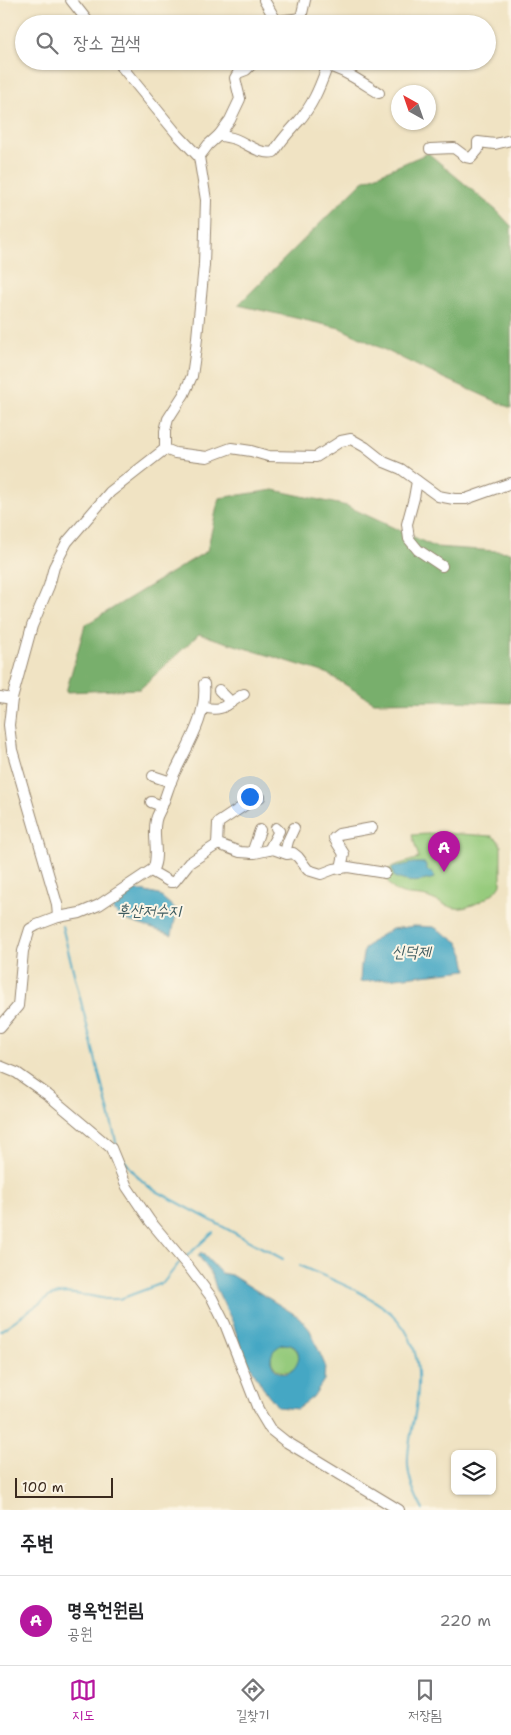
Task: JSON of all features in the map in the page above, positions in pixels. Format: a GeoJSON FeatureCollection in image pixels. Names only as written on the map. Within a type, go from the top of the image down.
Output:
{"type":"FeatureCollection","features":[{"type":"Feature","properties":{"kind":"street"},"geometry":{"type":"LineString","coordinates":[[71,0],[83,15]]}},
{"type":"Feature","properties":{"kind":"street"},"geometry":{"type":"LineString","coordinates":[[264,0],[274,15]]}},
{"type":"Feature","properties":{"kind":"street"},"geometry":{"type":"LineString","coordinates":[[302,15],[305,0]]}},
{"type":"Feature","properties":{"kind":"street"},"geometry":{"type":"LineString","coordinates":[[124,70],[171,127],[199,157],[206,200],[206,223],[192,376],[184,394],[168,419],[165,431],[165,449]]}},
{"type":"Feature","properties":{"kind":"street"},"geometry":{"type":"LineString","coordinates":[[199,157],[230,120],[240,99],[235,78],[238,73],[246,70]]}},
{"type":"Feature","properties":{"kind":"street"},"geometry":{"type":"LineString","coordinates":[[219,135],[236,139],[254,149],[269,153],[274,152],[280,140],[298,122],[317,95],[326,70]]}},
{"type":"Feature","properties":{"kind":"street"},"geometry":{"type":"LineString","coordinates":[[342,70],[379,93]]}},
{"type":"Feature","properties":{"kind":"street"},"geometry":{"type":"LineString","coordinates":[[430,149],[454,148],[466,157],[471,158],[478,150],[478,142],[495,144],[511,140]]}},
{"type":"Feature","properties":{"kind":"street"},"geometry":{"type":"LineString","coordinates":[[165,449],[175,454],[207,457],[231,448],[268,456],[316,457],[341,441],[351,439],[384,462],[401,469],[438,496],[466,499],[511,483]]}},
{"type":"Feature","properties":{"kind":"street"},"geometry":{"type":"LineString","coordinates":[[58,917],[57,904],[12,750],[9,725],[12,700],[32,626],[49,586],[54,567],[67,542],[110,492],[165,449]]}},
{"type":"Feature","properties":{"kind":"street"},"geometry":{"type":"LineString","coordinates":[[417,481],[407,524],[409,539],[418,550],[442,566]]}},
{"type":"Feature","properties":{"kind":"street"},"geometry":{"type":"LineString","coordinates":[[0,1026],[18,1006],[23,951],[30,929],[58,917],[80,913],[99,905],[151,871],[157,862],[154,841],[156,820],[171,782],[195,731],[203,707],[204,684]]}},
{"type":"Feature","properties":{"kind":"street"},"geometry":{"type":"LineString","coordinates":[[219,690],[228,699],[227,705]]}},
{"type":"Feature","properties":{"kind":"street"},"geometry":{"type":"LineString","coordinates":[[203,707],[212,710],[222,709],[244,694]]}},
{"type":"Feature","properties":{"kind":"street"},"geometry":{"type":"LineString","coordinates":[[0,697],[12,700]]}},
{"type":"Feature","properties":{"kind":"street"},"geometry":{"type":"LineString","coordinates":[[154,776],[171,782]]}},
{"type":"Feature","properties":{"kind":"street"},"geometry":{"type":"LineString","coordinates":[[217,845],[218,823],[260,797]]}},
{"type":"Feature","properties":{"kind":"street"},"geometry":{"type":"LineString","coordinates":[[151,802],[162,806]]}},
{"type":"Feature","properties":{"kind":"street"},"geometry":{"type":"LineString","coordinates":[[269,850],[279,831],[276,828]]}},
{"type":"Feature","properties":{"kind":"street"},"geometry":{"type":"LineString","coordinates":[[286,853],[288,841],[294,828]]}},
{"type":"Feature","properties":{"kind":"street"},"geometry":{"type":"LineString","coordinates":[[341,868],[344,854],[334,838],[339,834],[372,828]]}},
{"type":"Feature","properties":{"kind":"street"},"geometry":{"type":"LineString","coordinates":[[252,853],[260,830]]}},
{"type":"Feature","properties":{"kind":"street"},"geometry":{"type":"LineString","coordinates":[[151,871],[170,882],[174,882],[190,863],[218,844],[240,852],[252,853],[273,849],[293,853],[308,870],[322,874],[348,867],[385,873]]}},
{"type":"Feature","properties":{"kind":"street"},"geometry":{"type":"LineString","coordinates":[[0,1066],[17,1072],[48,1095],[111,1148],[126,1188],[212,1298],[225,1324],[258,1409],[270,1429],[285,1441],[399,1510]]}},
{"type":"Feature","properties":{"kind":"green space"},"geometry":{"type":"Polygon","coordinates":[[[428,153],[497,211],[511,226],[511,408],[424,369],[340,328],[238,305],[363,181],[428,153]]]}},
{"type":"Feature","properties":{"kind":"green space"},"geometry":{"type":"Polygon","coordinates":[[[274,490],[347,506],[435,547],[511,552],[511,703],[449,701],[374,702],[326,673],[199,634],[140,689],[66,692],[85,625],[207,551],[219,498],[274,490]]]}},
{"type":"Feature","properties":{"kind":"green space"},"geometry":{"type":"Polygon","coordinates":[[[443,833],[492,836],[498,840],[501,846],[501,884],[495,892],[478,903],[458,908],[449,907],[425,897],[401,894],[391,887],[385,873],[393,866],[419,858],[412,835],[443,833]]]}},
{"type":"Feature","properties":{"kind":"green space"},"geometry":{"type":"Polygon","coordinates":[[[285,1344],[295,1348],[299,1358],[295,1368],[285,1372],[275,1368],[271,1358],[275,1348],[285,1344]]]}},
{"type":"Feature","properties":{"kind":"water"},"geometry":{"type":"Polygon","coordinates":[[[413,863],[425,863],[428,871],[432,872],[435,878],[414,882],[394,877],[392,868],[413,863]]]}},
{"type":"Feature","properties":{"kind":"water","name":"후산저수지"},"geometry":{"type":"Polygon","coordinates":[[[133,889],[159,895],[177,910],[172,935],[122,919],[109,906],[133,889]]]}},
{"type":"Feature","properties":{"kind":"water","name":"신덕제"},"geometry":{"type":"Polygon","coordinates":[[[414,926],[434,927],[458,942],[464,954],[467,970],[360,982],[364,949],[375,939],[392,929],[414,926]]]}},
{"type":"Feature","properties":{"kind":"water"},"geometry":{"type":"Polygon","coordinates":[[[201,1252],[221,1273],[231,1275],[299,1317],[310,1330],[325,1365],[324,1380],[313,1397],[297,1409],[278,1407],[263,1388],[242,1351],[233,1323],[216,1288],[212,1275],[198,1255],[201,1252]],[[282,1344],[272,1354],[272,1366],[281,1373],[287,1373],[297,1364],[299,1357],[297,1350],[292,1346],[282,1344]]]}},
{"type":"Feature","properties":{"kind":"waterway"},"geometry":{"type":"LineString","coordinates":[[62,926],[117,1149]]}},
{"type":"Feature","properties":{"kind":"waterway"},"geometry":{"type":"LineString","coordinates":[[118,1153],[149,1187],[283,1259]]}},
{"type":"Feature","properties":{"kind":"waterway"},"geometry":{"type":"LineString","coordinates":[[186,1257],[213,1232]]}},
{"type":"Feature","properties":{"kind":"waterway"},"geometry":{"type":"LineString","coordinates":[[0,1331],[50,1296],[65,1293],[106,1299],[120,1299],[163,1283],[179,1263]]}},
{"type":"Feature","properties":{"kind":"waterway"},"geometry":{"type":"LineString","coordinates":[[300,1266],[355,1290],[377,1302],[395,1317],[408,1335],[416,1357],[418,1385],[409,1445],[408,1466],[412,1486],[423,1510]]}},
{"type":"Feature","properties":{"kind":"place","name":"명옥헌원림"},"geometry":{"type":"Point","coordinates":[444,872]}}]}
